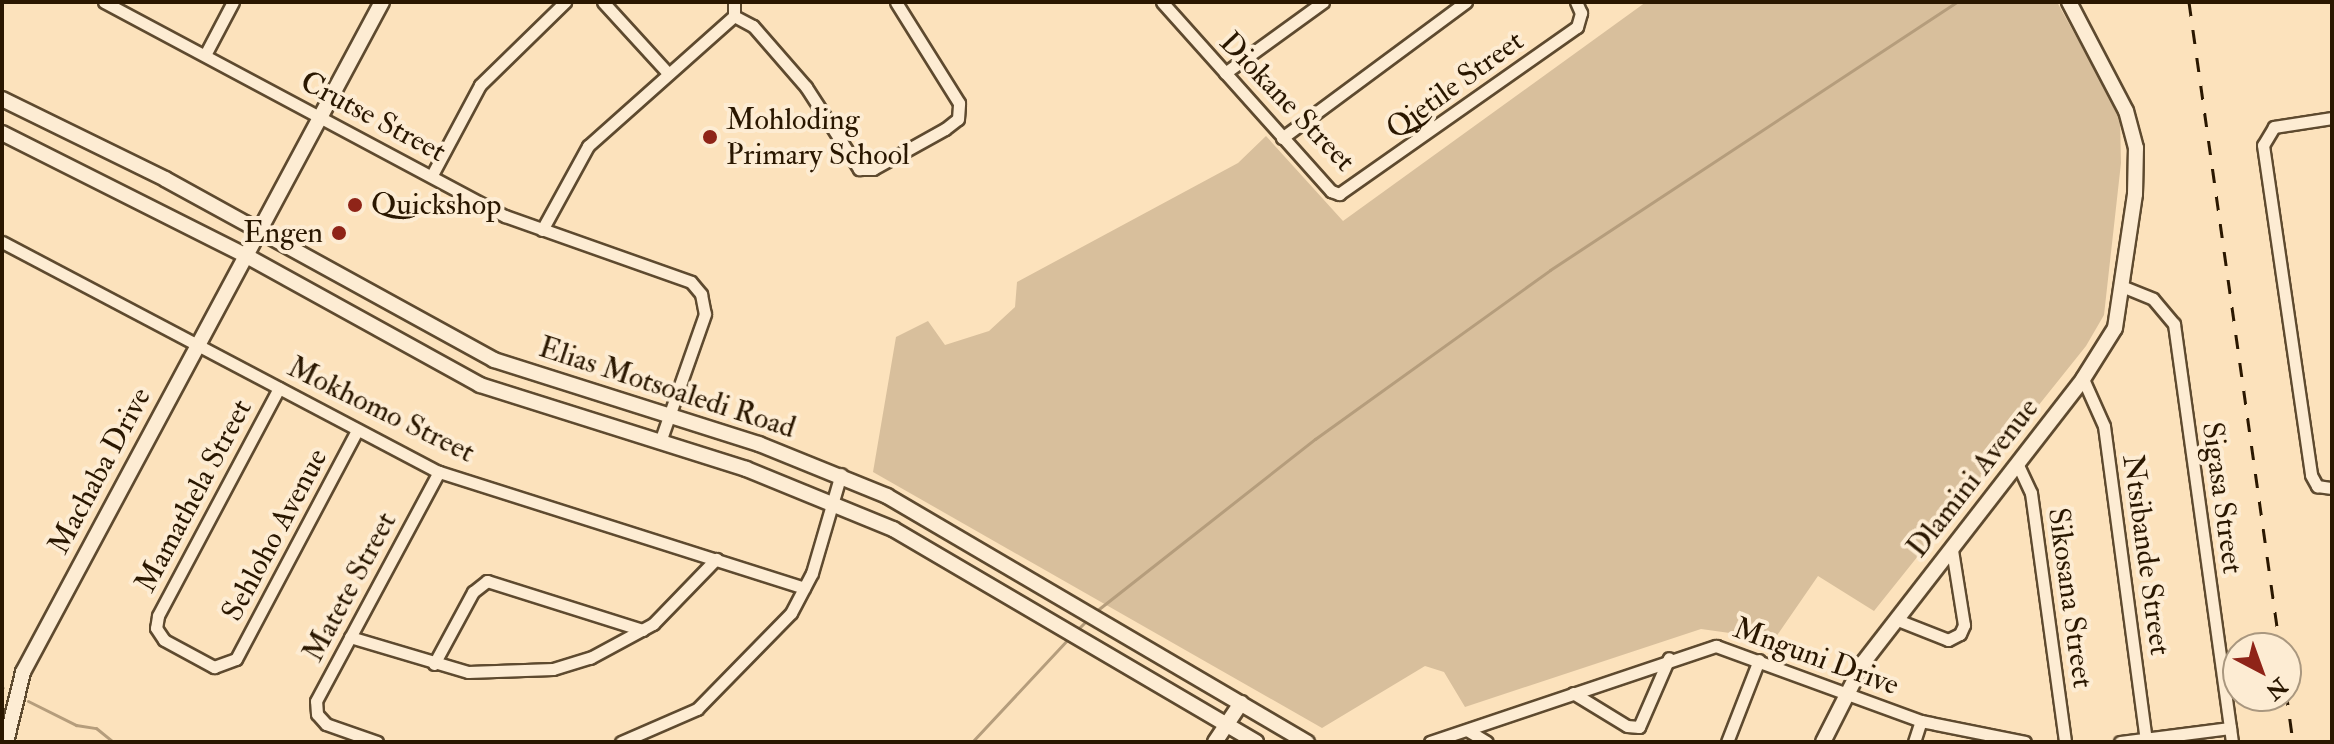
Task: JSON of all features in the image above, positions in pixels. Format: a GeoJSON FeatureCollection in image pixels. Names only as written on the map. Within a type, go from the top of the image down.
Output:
{"type":"FeatureCollection","features":[{"type":"Feature","properties":{"kind":"main road","name":"Machaba Drive"},"geometry":{"type":"LineString","coordinates":[[6,742],[23,672],[256,229],[382,2]]}},
{"type":"Feature","properties":{"kind":"main road","name":"Dlamini Avenue"},"geometry":{"type":"LineString","coordinates":[[1823,742],[1844,692],[1895,619],[2083,379],[2115,328],[2124,287],[2137,177],[2134,136],[2118,94],[2069,2]]}},
{"type":"Feature","properties":{"kind":"main road","name":"Elias Motsoaledi Road"},"geometry":{"type":"LineString","coordinates":[[2,99],[256,229],[494,360],[669,414],[841,474],[914,510],[1307,742]]}},
{"type":"Feature","properties":{"kind":"main road","name":"Elias Motsoaledi Road"},"geometry":{"type":"LineString","coordinates":[[2,133],[243,254],[480,385],[660,442],[833,503],[893,529],[1256,742]]}},
{"type":"Feature","properties":{"kind":"main road"},"geometry":{"type":"LineString","coordinates":[[1215,742],[1241,703]]}},
{"type":"Feature","properties":{"kind":"street","name":"Crutse Street"},"geometry":{"type":"LineString","coordinates":[[104,2],[542,230],[696,287],[705,314],[660,442]]}},
{"type":"Feature","properties":{"kind":"street"},"geometry":{"type":"LineString","coordinates":[[205,55],[233,2]]}},
{"type":"Feature","properties":{"kind":"street"},"geometry":{"type":"LineString","coordinates":[[432,175],[480,85],[565,2]]}},
{"type":"Feature","properties":{"kind":"street"},"geometry":{"type":"LineString","coordinates":[[603,2],[667,72]]}},
{"type":"Feature","properties":{"kind":"street"},"geometry":{"type":"LineString","coordinates":[[734,2],[734,16]]}},
{"type":"Feature","properties":{"kind":"street"},"geometry":{"type":"LineString","coordinates":[[734,16],[753,26],[806,87],[859,169],[873,169],[958,119],[959,103],[896,2]]}},
{"type":"Feature","properties":{"kind":"street","name":"Diokane Street"},"geometry":{"type":"LineString","coordinates":[[1162,2],[1331,191],[1348,192]]}},
{"type":"Feature","properties":{"kind":"street"},"geometry":{"type":"LineString","coordinates":[[1225,73],[1323,2]]}},
{"type":"Feature","properties":{"kind":"street"},"geometry":{"type":"LineString","coordinates":[[1282,138],[1466,2]]}},
{"type":"Feature","properties":{"kind":"street","name":"Qjetile Street"},"geometry":{"type":"LineString","coordinates":[[1348,192],[1577,27],[1579,8]]}},
{"type":"Feature","properties":{"kind":"street"},"geometry":{"type":"LineString","coordinates":[[542,230],[583,152],[667,72],[734,16]]}},
{"type":"Feature","properties":{"kind":"street"},"geometry":{"type":"LineString","coordinates":[[2332,118],[2274,127],[2265,137],[2263,151],[2311,475],[2319,487],[2332,488]]}},
{"type":"Feature","properties":{"kind":"street","name":"Mokhomo Street"},"geometry":{"type":"LineString","coordinates":[[2,242],[197,342],[356,432],[439,472],[804,588]]}},
{"type":"Feature","properties":{"kind":"street","name":"Sigasa Street"},"geometry":{"type":"LineString","coordinates":[[2124,287],[2153,299],[2174,324],[2232,742]]}},
{"type":"Feature","properties":{"kind":"street","name":"Ntsibande Street"},"geometry":{"type":"LineString","coordinates":[[2083,379],[2102,412],[2146,740]]}},
{"type":"Feature","properties":{"kind":"street","name":"Mamathela Street"},"geometry":{"type":"LineString","coordinates":[[236,659],[214,667],[164,640],[156,621],[279,388]]}},
{"type":"Feature","properties":{"kind":"street","name":"Sehloho Avenue"},"geometry":{"type":"LineString","coordinates":[[236,659],[356,432]]}},
{"type":"Feature","properties":{"kind":"street","name":"Sikosana Street"},"geometry":{"type":"LineString","coordinates":[[2017,463],[2031,493],[2065,742]]}},
{"type":"Feature","properties":{"kind":"street","name":"Matete Street"},"geometry":{"type":"LineString","coordinates":[[377,742],[326,724],[317,714],[316,701],[439,472]]}},
{"type":"Feature","properties":{"kind":"street"},"geometry":{"type":"LineString","coordinates":[[621,742],[697,709],[779,626],[804,588],[841,474]]}},
{"type":"Feature","properties":{"kind":"street"},"geometry":{"type":"LineString","coordinates":[[1895,619],[1948,640],[1960,634],[1964,625],[1952,550]]}},
{"type":"Feature","properties":{"kind":"street"},"geometry":{"type":"LineString","coordinates":[[350,637],[468,672],[529,673],[590,658],[642,630],[683,598],[716,559]]}},
{"type":"Feature","properties":{"kind":"street"},"geometry":{"type":"LineString","coordinates":[[434,664],[473,592],[487,581],[642,630]]}},
{"type":"Feature","properties":{"kind":"street","name":"Mnguni Drive"},"geometry":{"type":"LineString","coordinates":[[1430,742],[1669,658],[1716,646],[1921,721],[2025,742]]}},
{"type":"Feature","properties":{"kind":"street"},"geometry":{"type":"LineString","coordinates":[[1573,693],[1627,726],[1639,727],[1669,658]]}},
{"type":"Feature","properties":{"kind":"street"},"geometry":{"type":"LineString","coordinates":[[1727,742],[1759,660]]}},
{"type":"Feature","properties":{"kind":"street"},"geometry":{"type":"LineString","coordinates":[[1914,742],[1921,721]]}},
{"type":"Feature","properties":{"kind":"street"},"geometry":{"type":"LineString","coordinates":[[2120,742],[2230,728]]}},
{"type":"Feature","properties":{"kind":"street"},"geometry":{"type":"LineString","coordinates":[[1467,730],[1487,742]]}},
{"type":"Feature","properties":{"kind":"shaded area"},"geometry":{"type":"Polygon","coordinates":[[[1646,2],[2057,2],[2120,116],[2121,163],[2104,315],[2086,346],[1874,611],[1818,576],[1769,647],[1737,634],[1701,629],[1465,707],[1444,672],[1425,666],[1322,728],[873,472],[896,337],[928,321],[945,345],[989,331],[1015,307],[1017,282],[1238,163],[1266,136],[1343,221],[1646,2]]]}},
{"type":"Feature","properties":{"kind":"waterway"},"geometry":{"type":"LineString","coordinates":[[1095,612],[1315,439],[1550,270],[1957,2]]}},
{"type":"Feature","properties":{"kind":"waterway"},"geometry":{"type":"LineString","coordinates":[[1076,631],[1087,620]]}},
{"type":"Feature","properties":{"kind":"waterway"},"geometry":{"type":"LineString","coordinates":[[972,742],[1070,637]]}},
{"type":"Feature","properties":{"kind":"waterway"},"geometry":{"type":"LineString","coordinates":[[28,701],[76,725],[96,728],[113,742]]}},
{"type":"Feature","properties":{"kind":"railway"},"geometry":{"type":"LineString","coordinates":[[2189,2],[2278,632]]}},
{"type":"Feature","properties":{"kind":"railway"},"geometry":{"type":"LineString","coordinates":[[2289,712],[2293,742]]}},
{"type":"Feature","properties":{"kind":"place","name":"Mohloding Primary School"},"geometry":{"type":"Point","coordinates":[710,137]}},
{"type":"Feature","properties":{"kind":"place","name":"Quickshop"},"geometry":{"type":"Point","coordinates":[355,205]}},
{"type":"Feature","properties":{"kind":"place","name":"Engen"},"geometry":{"type":"Point","coordinates":[339,233]}}]}
